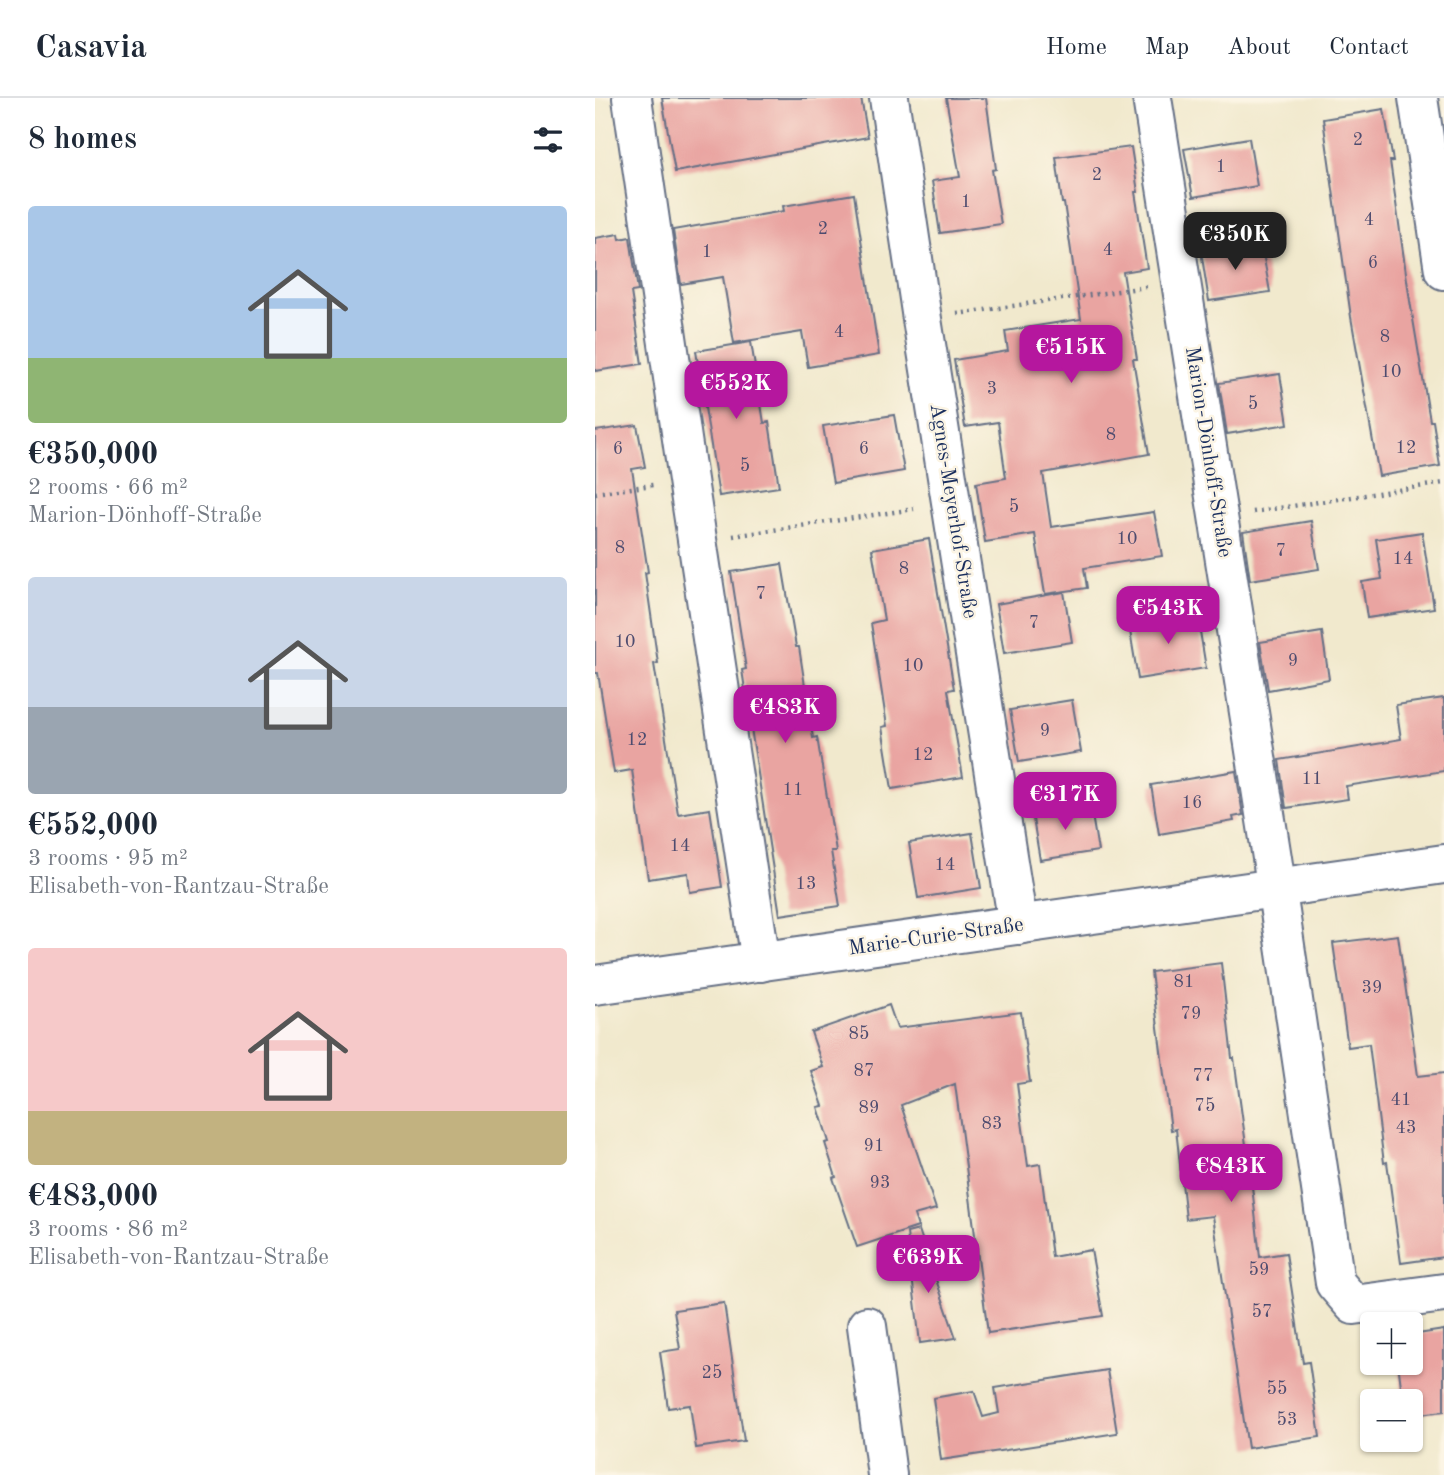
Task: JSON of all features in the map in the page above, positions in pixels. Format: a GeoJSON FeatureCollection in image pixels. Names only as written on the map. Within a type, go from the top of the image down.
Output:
{"type":"FeatureCollection","features":[{"type":"Feature","properties":{"kind":"street"},"geometry":{"type":"LineString","coordinates":[[632,98],[761,962]]}},
{"type":"Feature","properties":{"kind":"street","name":"Agnes-Meyerhof-Straße"},"geometry":{"type":"LineString","coordinates":[[889,98],[1018,925]]}},
{"type":"Feature","properties":{"kind":"street","name":"Marion-Dönhoff-Straße"},"geometry":{"type":"LineString","coordinates":[[1152,98],[1276,888]]}},
{"type":"Feature","properties":{"kind":"street"},"geometry":{"type":"LineString","coordinates":[[1418,98],[1444,270]]}},
{"type":"Feature","properties":{"kind":"street","name":"Marie-Curie-Straße"},"geometry":{"type":"LineString","coordinates":[[595,985],[1444,864]]}},
{"type":"Feature","properties":{"kind":"street"},"geometry":{"type":"LineString","coordinates":[[1276,888],[1335,1283],[1354,1305],[1444,1293]]}},
{"type":"Feature","properties":{"kind":"street"},"geometry":{"type":"LineString","coordinates":[[867,1326],[887,1475]]}},
{"type":"Feature","properties":{"kind":"path"},"geometry":{"type":"LineString","coordinates":[[922,319],[1181,282]]}},
{"type":"Feature","properties":{"kind":"path"},"geometry":{"type":"LineString","coordinates":[[595,493],[688,480]]}},
{"type":"Feature","properties":{"kind":"path"},"geometry":{"type":"LineString","coordinates":[[1217,517],[1444,483]]}},
{"type":"Feature","properties":{"kind":"path"},"geometry":{"type":"LineString","coordinates":[[697,542],[952,503]]}},
{"type":"Feature","properties":{"kind":"building"},"geometry":{"type":"Polygon","coordinates":[[[662,98],[861,98],[868,137],[675,172],[662,98]]]}},
{"type":"Feature","properties":{"kind":"building"},"geometry":{"type":"Polygon","coordinates":[[[946,98],[986,98],[996,169],[992,170],[1001,224],[940,233],[932,181],[960,177],[946,98]]]}},
{"type":"Feature","properties":{"kind":"building"},"geometry":{"type":"Polygon","coordinates":[[[1384,109],[1410,301],[1440,466],[1379,476],[1351,317],[1323,119],[1384,109]]]}},
{"type":"Feature","properties":{"kind":"building"},"geometry":{"type":"Polygon","coordinates":[[[1249,138],[1257,186],[1193,197],[1184,149],[1249,138]]]}},
{"type":"Feature","properties":{"kind":"building"},"geometry":{"type":"Polygon","coordinates":[[[1131,147],[1147,268],[1123,272],[1137,359],[1133,359],[1149,454],[1043,473],[1051,527],[1154,512],[1162,556],[1084,568],[1087,588],[1045,594],[1035,534],[985,542],[976,483],[1006,478],[998,422],[965,427],[954,360],[1008,351],[1005,331],[1081,319],[1056,157],[1131,147]]]}},
{"type":"Feature","properties":{"kind":"building"},"geometry":{"type":"Polygon","coordinates":[[[854,194],[879,355],[808,367],[802,332],[734,343],[723,277],[681,284],[673,230],[784,211],[783,206],[854,194]]]}},
{"type":"Feature","properties":{"kind":"building"},"geometry":{"type":"Polygon","coordinates":[[[619,234],[620,239],[630,237],[638,291],[631,292],[642,364],[595,371],[595,238],[619,234]]]}},
{"type":"Feature","properties":{"kind":"building"},"geometry":{"type":"Polygon","coordinates":[[[1261,242],[1270,292],[1209,301],[1201,251],[1261,242]]]}},
{"type":"Feature","properties":{"kind":"building"},"geometry":{"type":"Polygon","coordinates":[[[751,342],[764,423],[769,422],[779,487],[719,496],[696,351],[751,342]]]}},
{"type":"Feature","properties":{"kind":"building"},"geometry":{"type":"Polygon","coordinates":[[[1280,374],[1288,424],[1227,434],[1219,383],[1280,374]]]}},
{"type":"Feature","properties":{"kind":"building"},"geometry":{"type":"Polygon","coordinates":[[[894,415],[904,471],[833,483],[823,426],[894,415]]]}},
{"type":"Feature","properties":{"kind":"building"},"geometry":{"type":"Polygon","coordinates":[[[637,425],[645,467],[632,469],[648,572],[645,573],[658,663],[654,664],[678,814],[710,809],[722,887],[690,892],[688,873],[648,879],[632,770],[614,773],[598,673],[595,673],[595,431],[637,425]]]}},
{"type":"Feature","properties":{"kind":"building"},"geometry":{"type":"Polygon","coordinates":[[[1311,521],[1319,569],[1250,580],[1243,532],[1311,521]]]}},
{"type":"Feature","properties":{"kind":"building"},"geometry":{"type":"Polygon","coordinates":[[[1422,532],[1434,608],[1367,618],[1362,582],[1382,579],[1376,539],[1422,532]]]}},
{"type":"Feature","properties":{"kind":"building"},"geometry":{"type":"Polygon","coordinates":[[[929,539],[954,689],[948,690],[963,777],[892,789],[882,727],[887,726],[871,623],[884,620],[872,549],[929,539]]]}},
{"type":"Feature","properties":{"kind":"building"},"geometry":{"type":"Polygon","coordinates":[[[782,564],[796,647],[799,647],[813,738],[817,737],[836,851],[831,851],[840,906],[780,915],[742,670],[746,669],[731,572],[782,564]]]}},
{"type":"Feature","properties":{"kind":"building"},"geometry":{"type":"Polygon","coordinates":[[[1064,592],[1072,642],[1004,653],[996,604],[1064,592]]]}},
{"type":"Feature","properties":{"kind":"building"},"geometry":{"type":"Polygon","coordinates":[[[1197,613],[1206,668],[1138,679],[1129,625],[1197,613]]]}},
{"type":"Feature","properties":{"kind":"building"},"geometry":{"type":"Polygon","coordinates":[[[1322,632],[1329,679],[1268,690],[1260,642],[1322,632]]]}},
{"type":"Feature","properties":{"kind":"building"},"geometry":{"type":"Polygon","coordinates":[[[1444,698],[1444,771],[1346,786],[1348,799],[1286,808],[1279,760],[1401,739],[1396,705],[1444,698]]]}},
{"type":"Feature","properties":{"kind":"building"},"geometry":{"type":"Polygon","coordinates":[[[1072,700],[1081,752],[1019,762],[1010,710],[1072,700]]]}},
{"type":"Feature","properties":{"kind":"building"},"geometry":{"type":"Polygon","coordinates":[[[1236,771],[1243,815],[1233,817],[1234,821],[1159,834],[1151,785],[1236,771]]]}},
{"type":"Feature","properties":{"kind":"building"},"geometry":{"type":"Polygon","coordinates":[[[1090,803],[1098,851],[1040,860],[1032,813],[1090,803]]]}},
{"type":"Feature","properties":{"kind":"building"},"geometry":{"type":"Polygon","coordinates":[[[972,833],[981,888],[918,898],[909,843],[972,833]]]}},
{"type":"Feature","properties":{"kind":"building"},"geometry":{"type":"Polygon","coordinates":[[[1398,935],[1418,1076],[1444,1073],[1444,1257],[1401,1263],[1387,1162],[1384,1163],[1369,1044],[1348,1047],[1333,943],[1398,935]]]}},
{"type":"Feature","properties":{"kind":"building"},"geometry":{"type":"Polygon","coordinates":[[[1221,963],[1260,1257],[1286,1253],[1303,1363],[1309,1362],[1320,1437],[1248,1448],[1213,1216],[1186,1219],[1176,1129],[1171,1130],[1151,972],[1221,963]]]}},
{"type":"Feature","properties":{"kind":"building"},"geometry":{"type":"Polygon","coordinates":[[[889,1005],[897,1028],[1021,1012],[1030,1082],[1017,1084],[1028,1166],[1040,1164],[1052,1257],[1091,1250],[1103,1316],[988,1333],[955,1084],[901,1105],[936,1209],[914,1215],[918,1227],[857,1247],[833,1178],[836,1177],[825,1143],[829,1142],[818,1107],[823,1106],[811,1071],[823,1067],[811,1032],[889,1005]]]}},
{"type":"Feature","properties":{"kind":"building"},"geometry":{"type":"Polygon","coordinates":[[[919,1230],[956,1338],[920,1343],[907,1233],[919,1230]]]}},
{"type":"Feature","properties":{"kind":"building"},"geometry":{"type":"Polygon","coordinates":[[[724,1303],[744,1441],[696,1448],[690,1405],[668,1408],[660,1352],[680,1349],[674,1310],[724,1303]]]}},
{"type":"Feature","properties":{"kind":"building"},"geometry":{"type":"Polygon","coordinates":[[[1444,1330],[1444,1411],[1423,1414],[1423,1389],[1401,1389],[1400,1375],[1423,1375],[1423,1333],[1444,1330]]]}},
{"type":"Feature","properties":{"kind":"building"},"geometry":{"type":"Polygon","coordinates":[[[1107,1370],[1117,1433],[941,1460],[933,1398],[974,1391],[983,1417],[999,1413],[995,1388],[1107,1370]]]}}]}
